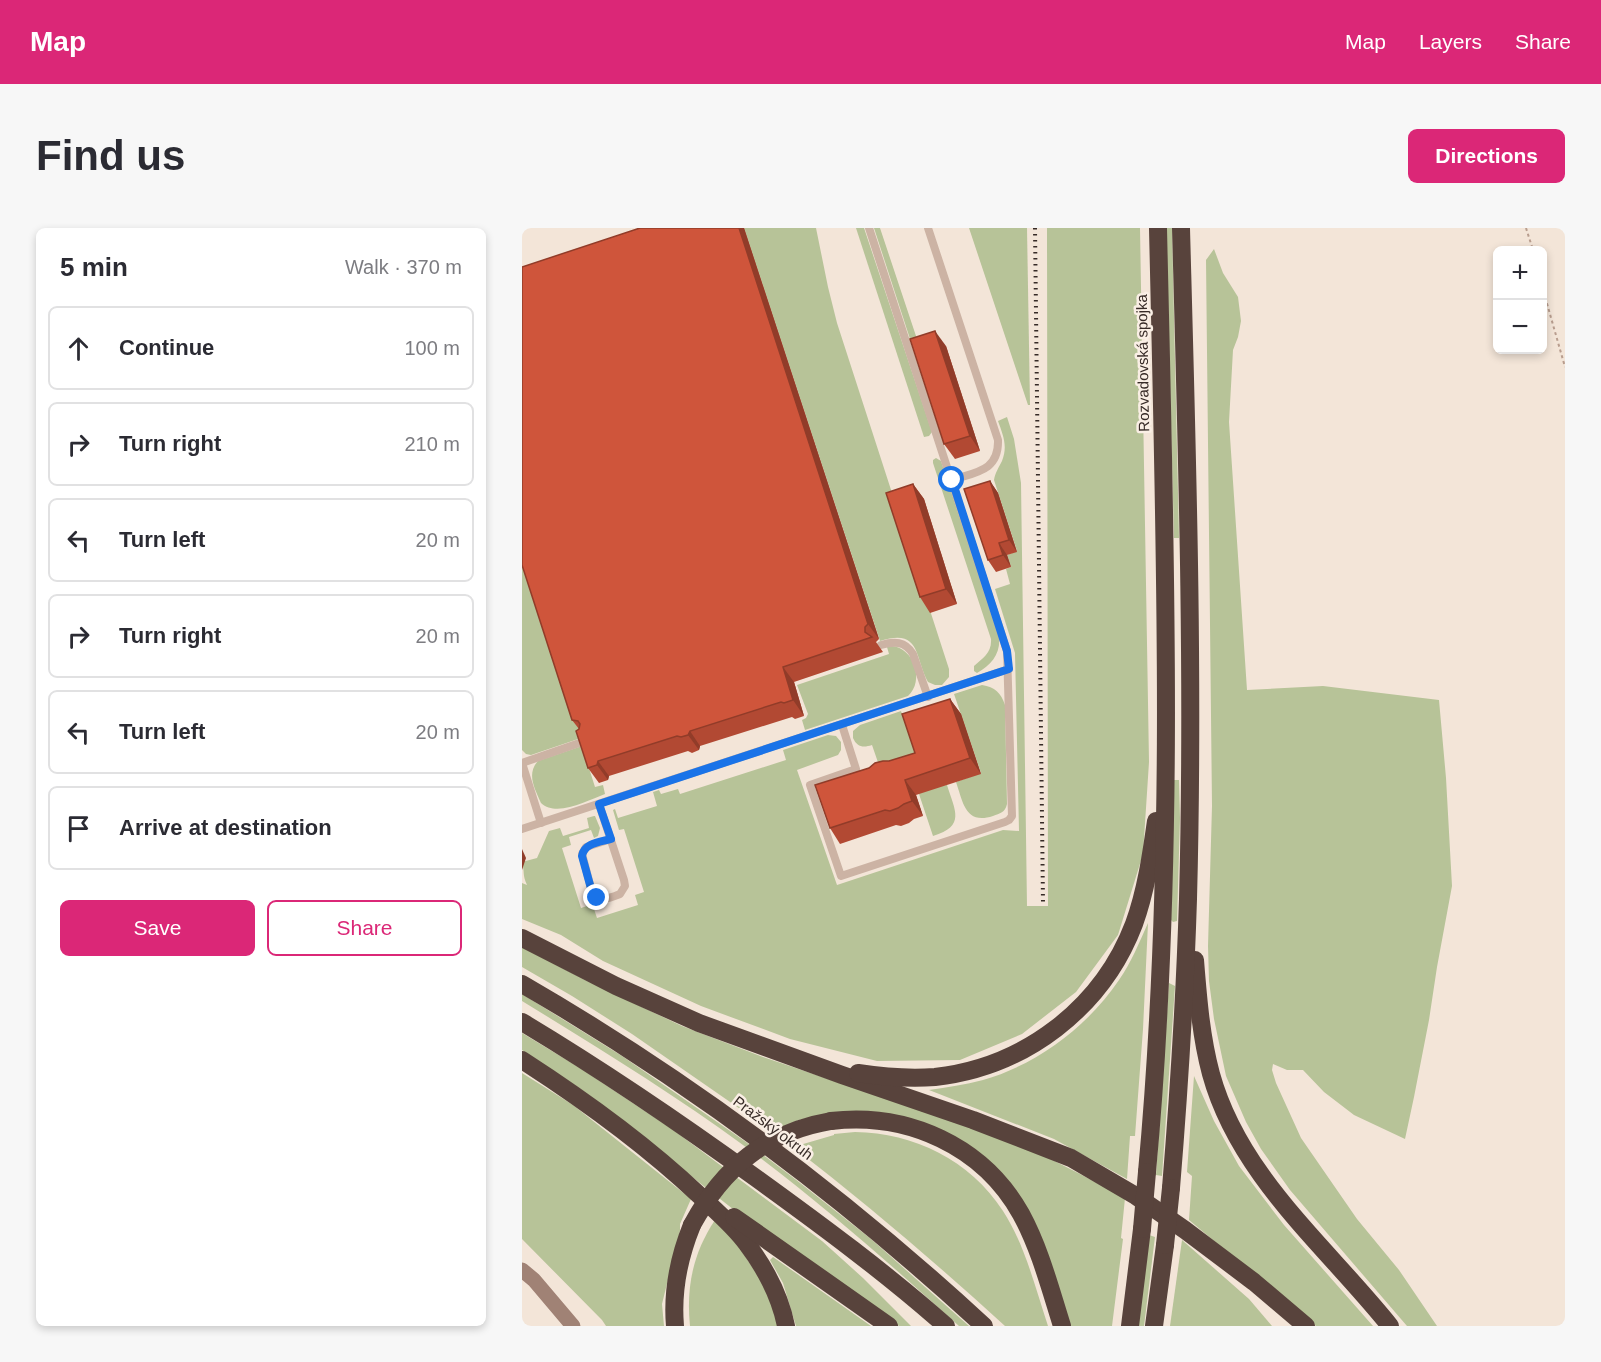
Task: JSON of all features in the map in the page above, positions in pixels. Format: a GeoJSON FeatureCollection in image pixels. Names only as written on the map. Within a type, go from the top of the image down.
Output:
{"type":"FeatureCollection","features":[{"type":"Feature","properties":{"kind":"highway","name":"Rozvadovská spojka"},"geometry":{"type":"LineString","coordinates":[[1158,228],[1165,498],[1177,661]]}},
{"type":"Feature","properties":{"kind":"highway"},"geometry":{"type":"LineString","coordinates":[[776,1052],[854,1072],[887,1077],[934,1077],[968,1071],[999,1061],[1030,1046],[1059,1027],[1098,989],[1121,952],[1134,922],[1149,869],[1177,661],[1188,493],[1181,228]]}},
{"type":"Feature","properties":{"kind":"highway"},"geometry":{"type":"LineString","coordinates":[[1177,661],[1201,1020],[1211,1074],[1224,1111],[1249,1157],[1298,1221],[1390,1326]]}},
{"type":"Feature","properties":{"kind":"highway"},"geometry":{"type":"LineString","coordinates":[[1130,1326],[1142,1229],[1156,1052],[1165,855],[1166,751]]}},
{"type":"Feature","properties":{"kind":"highway"},"geometry":{"type":"LineString","coordinates":[[1154,1326],[1171,1188],[1182,1042],[1189,859]]}},
{"type":"Feature","properties":{"kind":"highway"},"geometry":{"type":"LineString","coordinates":[[522,938],[654,1004],[732,1036],[1055,1151],[1104,1176],[1185,1230],[1254,1282],[1306,1326]]}},
{"type":"Feature","properties":{"kind":"highway","name":"Pražský okruh"},"geometry":{"type":"LineString","coordinates":[[522,984],[637,1055],[747,1131],[863,1221],[984,1326]]}},
{"type":"Feature","properties":{"kind":"highway"},"geometry":{"type":"LineString","coordinates":[[522,1022],[584,1059],[675,1120],[798,1208],[904,1290],[946,1326]]}},
{"type":"Feature","properties":{"kind":"highway"},"geometry":{"type":"LineString","coordinates":[[522,1060],[578,1097],[684,1181],[784,1254],[889,1326]]}},
{"type":"Feature","properties":{"kind":"highway"},"geometry":{"type":"LineString","coordinates":[[675,1326],[674,1307],[678,1270],[684,1247],[692,1225],[714,1190],[727,1175],[762,1147],[791,1132],[831,1121],[871,1119],[919,1129],[955,1146],[994,1177],[1012,1200],[1028,1229],[1041,1260],[1062,1326]]}},
{"type":"Feature","properties":{"kind":"highway"},"geometry":{"type":"LineString","coordinates":[[684,1181],[736,1231],[754,1254],[772,1284],[786,1326]]}},
{"type":"Feature","properties":{"kind":"highway"},"geometry":{"type":"LineString","coordinates":[[1185,1230],[1248,1287],[1286,1326]]}},
{"type":"Feature","properties":{"kind":"main road"},"geometry":{"type":"LineString","coordinates":[[522,1270],[534,1280],[573,1326]]}},
{"type":"Feature","properties":{"kind":"lane"},"geometry":{"type":"LineString","coordinates":[[842,725],[856,769],[810,785],[841,876],[1009,820],[1012,816],[1007,651],[869,228]]}},
{"type":"Feature","properties":{"kind":"lane"},"geometry":{"type":"LineString","coordinates":[[928,228],[998,440],[997,454],[990,466],[952,480]]}},
{"type":"Feature","properties":{"kind":"lane"},"geometry":{"type":"LineString","coordinates":[[881,645],[893,642],[910,649],[928,697]]}},
{"type":"Feature","properties":{"kind":"lane"},"geometry":{"type":"LineString","coordinates":[[522,829],[1009,669]]}},
{"type":"Feature","properties":{"kind":"lane"},"geometry":{"type":"LineString","coordinates":[[541,823],[522,763],[585,741]]}},
{"type":"Feature","properties":{"kind":"lane"},"geometry":{"type":"LineString","coordinates":[[599,804],[611,839],[625,886],[620,894],[600,899],[593,895],[582,854],[586,847],[611,839]]}},
{"type":"Feature","properties":{"kind":"lane"},"geometry":{"type":"LineString","coordinates":[[904,1290],[935,1326]]}},
{"type":"Feature","properties":{"kind":"path"},"geometry":{"type":"LineString","coordinates":[[1527,228],[1532,246]]}},
{"type":"Feature","properties":{"kind":"path"},"geometry":{"type":"LineString","coordinates":[[1546,300],[1565,367]]}},
{"type":"Feature","properties":{"kind":"green space"},"geometry":{"type":"Polygon","coordinates":[[[744,228],[816,228],[837,323],[949,669],[949,677],[942,685],[928,682],[910,641],[893,638],[880,641],[744,228]]]}},
{"type":"Feature","properties":{"kind":"green space"},"geometry":{"type":"Polygon","coordinates":[[[856,228],[864,228],[932,432],[929,436],[924,437],[856,228]]]}},
{"type":"Feature","properties":{"kind":"green space"},"geometry":{"type":"Polygon","coordinates":[[[874,228],[880,228],[922,354],[937,422],[874,228]]]}},
{"type":"Feature","properties":{"kind":"green space"},"geometry":{"type":"Polygon","coordinates":[[[969,228],[1027,228],[1030,405],[1028,405],[969,228]]]}},
{"type":"Feature","properties":{"kind":"green space"},"geometry":{"type":"Polygon","coordinates":[[[1047,228],[1140,228],[1149,762],[1143,854],[1118,935],[1076,992],[1022,1034],[960,1060],[877,1061],[790,1039],[701,1006],[603,961],[561,935],[522,919],[522,883],[527,885],[522,862],[537,858],[549,831],[560,828],[563,836],[589,828],[587,818],[595,816],[600,828],[598,836],[594,838],[591,830],[569,837],[571,845],[562,848],[581,908],[590,905],[597,918],[638,905],[635,895],[644,892],[624,829],[619,830],[613,810],[615,809],[618,818],[657,806],[653,792],[659,790],[661,794],[678,789],[680,794],[786,760],[783,750],[828,735],[836,736],[841,742],[838,755],[797,770],[837,885],[1003,830],[1019,831],[1015,653],[995,589],[1010,584],[1006,569],[1011,567],[1007,555],[1017,551],[994,480],[1005,450],[998,421],[1007,417],[1014,439],[1021,483],[1027,906],[1048,906],[1047,228]]]}},
{"type":"Feature","properties":{"kind":"green space"},"geometry":{"type":"Polygon","coordinates":[[[1166,228],[1172,228],[1179,538],[1174,538],[1166,228]]]}},
{"type":"Feature","properties":{"kind":"green space"},"geometry":{"type":"Polygon","coordinates":[[[1214,249],[1223,273],[1238,297],[1241,321],[1233,350],[1229,422],[1247,690],[1323,686],[1439,700],[1452,886],[1429,1020],[1405,1139],[1354,1115],[1324,1092],[1303,1070],[1287,1070],[1273,1064],[1272,1070],[1301,1138],[1357,1219],[1399,1270],[1437,1326],[1407,1326],[1290,1190],[1261,1149],[1246,1122],[1226,1076],[1214,1019],[1209,981],[1208,946],[1212,806],[1206,260],[1214,249]]]}},
{"type":"Feature","properties":{"kind":"green space"},"geometry":{"type":"Polygon","coordinates":[[[936,458],[941,461],[999,636],[997,653],[987,666],[977,673],[974,671],[974,666],[988,652],[991,639],[933,463],[936,458]]]}},
{"type":"Feature","properties":{"kind":"green space"},"geometry":{"type":"Polygon","coordinates":[[[522,547],[584,737],[531,755],[522,750],[522,547]]]}},
{"type":"Feature","properties":{"kind":"green space"},"geometry":{"type":"Polygon","coordinates":[[[891,646],[906,652],[914,666],[916,682],[908,696],[805,730],[802,720],[808,714],[797,685],[889,654],[887,647],[891,646]]]}},
{"type":"Feature","properties":{"kind":"green space"},"geometry":{"type":"Polygon","coordinates":[[[982,685],[997,691],[1005,705],[1007,804],[1002,812],[984,818],[976,817],[967,810],[956,782],[981,773],[954,694],[982,685]]]}},
{"type":"Feature","properties":{"kind":"green space"},"geometry":{"type":"Polygon","coordinates":[[[901,711],[917,757],[882,774],[872,745],[858,745],[853,738],[853,731],[860,725],[901,711]]]}},
{"type":"Feature","properties":{"kind":"green space"},"geometry":{"type":"Polygon","coordinates":[[[582,746],[595,787],[603,785],[605,794],[564,808],[555,809],[541,803],[534,787],[532,776],[534,766],[538,761],[582,746]]]}},
{"type":"Feature","properties":{"kind":"green space"},"geometry":{"type":"Polygon","coordinates":[[[1174,780],[1179,780],[1180,818],[1177,921],[1173,922],[1171,920],[1174,780]]]}},
{"type":"Feature","properties":{"kind":"green space"},"geometry":{"type":"Polygon","coordinates":[[[947,785],[955,810],[954,822],[943,832],[933,836],[917,788],[947,785]]]}},
{"type":"Feature","properties":{"kind":"green space"},"geometry":{"type":"Polygon","coordinates":[[[1148,923],[1135,1136],[1130,1136],[1127,1179],[1054,1139],[929,1090],[963,1085],[1003,1073],[1042,1054],[1060,1042],[1092,1013],[1119,980],[1148,923]]]}},
{"type":"Feature","properties":{"kind":"green space"},"geometry":{"type":"Polygon","coordinates":[[[522,947],[682,1026],[763,1057],[1021,1144],[1125,1198],[1121,1238],[1123,1239],[1112,1326],[1068,1326],[1023,1204],[955,1139],[830,1113],[799,1120],[772,1131],[632,1034],[522,967],[522,947]]]}},
{"type":"Feature","properties":{"kind":"green space"},"geometry":{"type":"Polygon","coordinates":[[[1169,983],[1175,986],[1162,1176],[1156,1175],[1169,983]]]}},
{"type":"Feature","properties":{"kind":"green space"},"geometry":{"type":"Polygon","coordinates":[[[522,994],[622,1056],[746,1142],[871,1239],[969,1326],[959,1326],[826,1210],[743,1145],[662,1089],[522,1001],[522,994]]]}},
{"type":"Feature","properties":{"kind":"green space"},"geometry":{"type":"Polygon","coordinates":[[[522,1033],[672,1129],[822,1241],[911,1326],[899,1326],[762,1232],[582,1090],[522,1050],[522,1033]]]}},
{"type":"Feature","properties":{"kind":"green space"},"geometry":{"type":"Polygon","coordinates":[[[522,1073],[573,1105],[691,1199],[680,1224],[662,1304],[664,1326],[606,1326],[522,1239],[522,1073]]]}},
{"type":"Feature","properties":{"kind":"green space"},"geometry":{"type":"Polygon","coordinates":[[[1194,1076],[1214,1121],[1239,1166],[1284,1225],[1373,1326],[1316,1326],[1189,1220],[1192,1176],[1187,1172],[1194,1076]]]}},
{"type":"Feature","properties":{"kind":"green space"},"geometry":{"type":"Polygon","coordinates":[[[855,1132],[898,1138],[939,1153],[974,1177],[990,1193],[1011,1224],[1029,1267],[1048,1326],[1005,1326],[848,1190],[793,1147],[834,1134],[855,1132]]]}},
{"type":"Feature","properties":{"kind":"green space"},"geometry":{"type":"Polygon","coordinates":[[[715,1220],[737,1244],[768,1291],[778,1326],[690,1326],[690,1284],[696,1258],[715,1220]]]}},
{"type":"Feature","properties":{"kind":"green space"},"geometry":{"type":"Polygon","coordinates":[[[1149,1235],[1155,1237],[1144,1326],[1137,1326],[1149,1235]]]}},
{"type":"Feature","properties":{"kind":"green space"},"geometry":{"type":"Polygon","coordinates":[[[1182,1240],[1249,1299],[1272,1326],[1170,1326],[1182,1240]]]}},
{"type":"Feature","properties":{"kind":"green space"},"geometry":{"type":"Polygon","coordinates":[[[773,1257],[871,1326],[796,1326],[783,1283],[770,1260],[773,1257]]]}},
{"type":"Feature","properties":{"kind":"building"},"geometry":{"type":"Polygon","coordinates":[[[640,228],[739,228],[868,624],[865,632],[872,637],[783,667],[793,700],[690,731],[688,735],[677,736],[598,761],[597,765],[588,768],[576,731],[580,724],[572,720],[522,565],[522,267],[640,228]]]}},
{"type":"Feature","properties":{"kind":"building"},"geometry":{"type":"Polygon","coordinates":[[[935,331],[970,436],[944,444],[910,339],[935,331]]]}},
{"type":"Feature","properties":{"kind":"building"},"geometry":{"type":"Polygon","coordinates":[[[990,481],[1009,540],[999,543],[1003,555],[988,560],[964,489],[990,481]]]}},
{"type":"Feature","properties":{"kind":"building"},"geometry":{"type":"Polygon","coordinates":[[[913,484],[946,589],[920,597],[886,493],[913,484]]]}},
{"type":"Feature","properties":{"kind":"building"},"geometry":{"type":"Polygon","coordinates":[[[950,699],[970,758],[905,780],[912,801],[898,808],[830,828],[815,785],[869,768],[875,763],[915,753],[902,714],[950,699]]]}},
{"type":"Feature","properties":{"kind":"railway"},"geometry":{"type":"LineString","coordinates":[[1035,228],[1043,903]]}},
{"type":"Feature","properties":{"kind":"route"},"geometry":{"type":"LineString","coordinates":[[597,898],[592,892],[582,851],[586,847],[611,839],[599,804],[1009,669],[1007,651],[952,480]]}}]}
